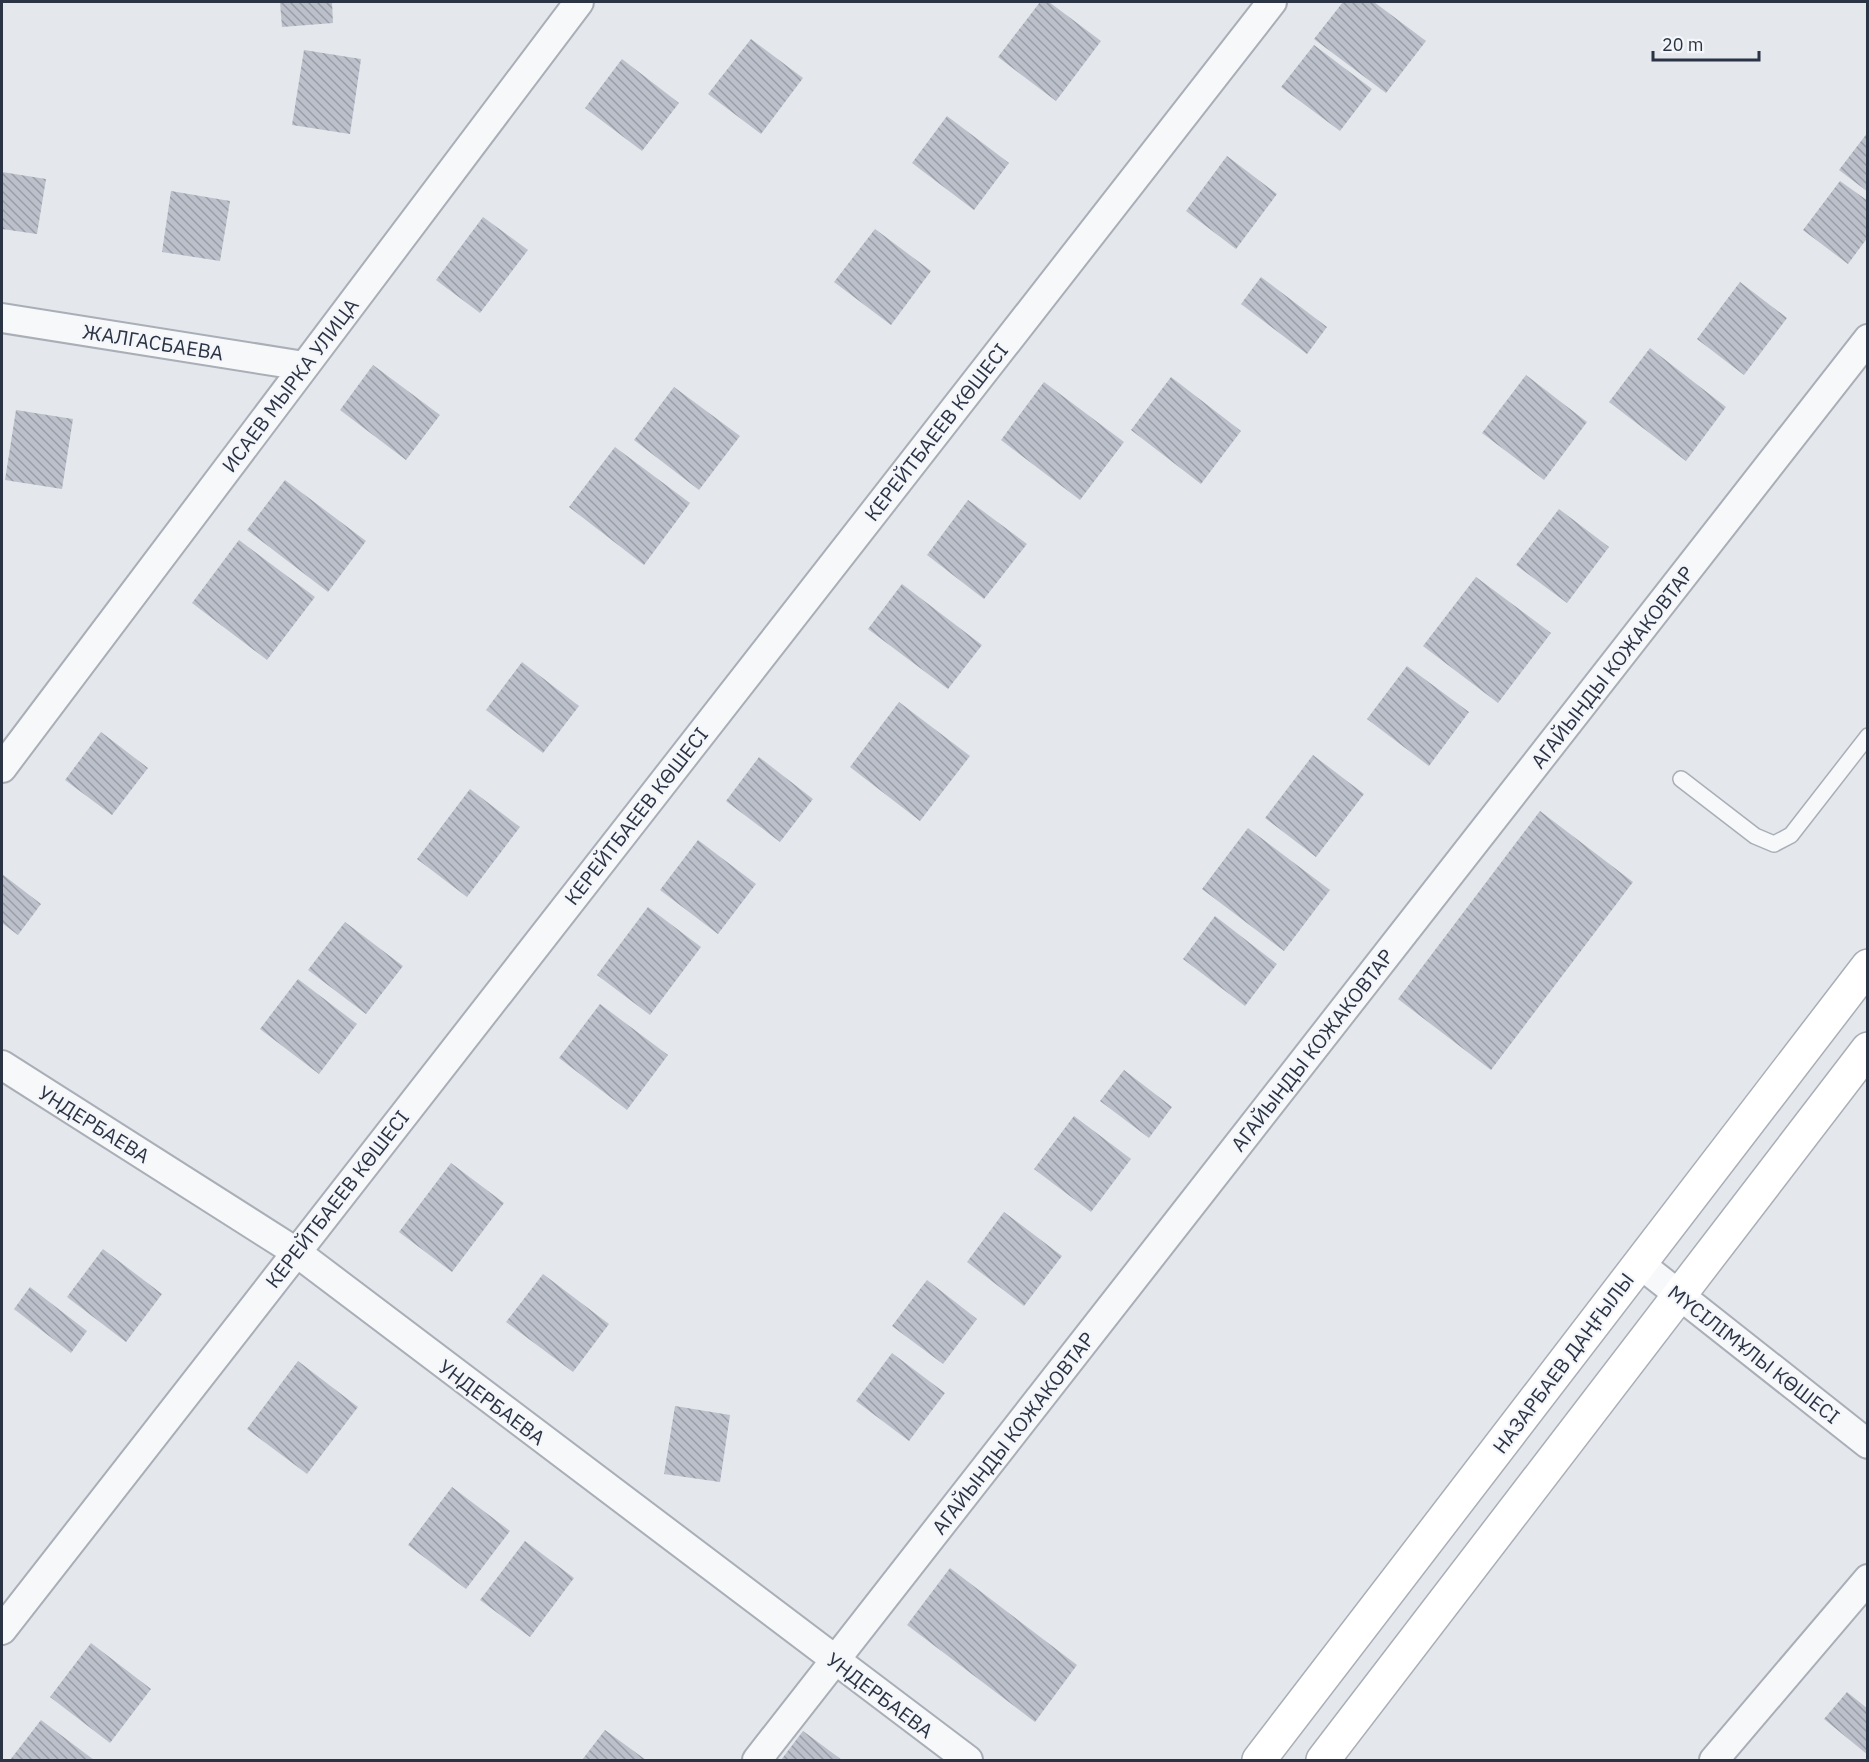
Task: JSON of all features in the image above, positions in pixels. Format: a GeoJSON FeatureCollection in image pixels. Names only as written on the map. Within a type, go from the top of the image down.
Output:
{"type":"FeatureCollection","features":[{"type":"Feature","properties":{"kind":"main road","name":"НАЗАРБАЕВ ДАҢҒЫЛЫ"},"geometry":{"type":"LineString","coordinates":[[1259,1761],[1868,966]]}},
{"type":"Feature","properties":{"kind":"main road"},"geometry":{"type":"LineString","coordinates":[[1323,1761],[1868,1049]]}},
{"type":"Feature","properties":{"kind":"street","name":"ИСАЕВ МЫРКА УЛИЦА"},"geometry":{"type":"LineString","coordinates":[[2,768],[579,2]]}},
{"type":"Feature","properties":{"kind":"street","name":"КЕРЕЙТБАЕЕВ КӨШЕСІ"},"geometry":{"type":"LineString","coordinates":[[2,1630],[1272,2]]}},
{"type":"Feature","properties":{"kind":"street","name":"ЖАЛГАСБАЕВА"},"geometry":{"type":"LineString","coordinates":[[2,318],[304,366]]}},
{"type":"Feature","properties":{"kind":"street","name":"АГАЙЫНДЫ КОЖАКОВТАР"},"geometry":{"type":"LineString","coordinates":[[757,1761],[1868,339]]}},
{"type":"Feature","properties":{"kind":"street","name":"УНДЕРБАЕВА"},"geometry":{"type":"LineString","coordinates":[[2,1065],[296,1252],[968,1761]]}},
{"type":"Feature","properties":{"kind":"street","name":"МҮСІЛІМҰЛЫ КӨШЕСІ"},"geometry":{"type":"LineString","coordinates":[[1640,1264],[1868,1444]]}},
{"type":"Feature","properties":{"kind":"street"},"geometry":{"type":"LineString","coordinates":[[1714,1761],[1868,1579]]}},
{"type":"Feature","properties":{"kind":"lane"},"geometry":{"type":"LineString","coordinates":[[1681,779],[1755,836],[1774,844],[1791,835],[1868,736]]}},
{"type":"Feature","properties":{"kind":"building"},"geometry":{"type":"Polygon","coordinates":[[[280,2],[332,2],[333,23],[282,27],[280,2]]]}},
{"type":"Feature","properties":{"kind":"building"},"geometry":{"type":"Polygon","coordinates":[[[1040,2],[1049,2],[1101,41],[1056,101],[998,57],[1040,2]]]}},
{"type":"Feature","properties":{"kind":"building"},"geometry":{"type":"Polygon","coordinates":[[[1343,2],[1374,2],[1426,41],[1386,93],[1314,39],[1343,2]]]}},
{"type":"Feature","properties":{"kind":"building"},"geometry":{"type":"Polygon","coordinates":[[[751,39],[803,78],[761,134],[708,94],[751,39]]]}},
{"type":"Feature","properties":{"kind":"building"},"geometry":{"type":"Polygon","coordinates":[[[1314,45],[1372,89],[1340,131],[1281,87],[1314,45]]]}},
{"type":"Feature","properties":{"kind":"building"},"geometry":{"type":"Polygon","coordinates":[[[304,50],[361,59],[350,134],[292,125],[304,50]]]}},
{"type":"Feature","properties":{"kind":"building"},"geometry":{"type":"Polygon","coordinates":[[[622,59],[679,103],[642,151],[585,108],[622,59]]]}},
{"type":"Feature","properties":{"kind":"building"},"geometry":{"type":"Polygon","coordinates":[[[947,116],[1009,163],[974,210],[912,163],[947,116]]]}},
{"type":"Feature","properties":{"kind":"building"},"geometry":{"type":"Polygon","coordinates":[[[1868,132],[1868,192],[1839,170],[1868,132]]]}},
{"type":"Feature","properties":{"kind":"building"},"geometry":{"type":"Polygon","coordinates":[[[1227,156],[1277,194],[1236,249],[1186,211],[1227,156]]]}},
{"type":"Feature","properties":{"kind":"building"},"geometry":{"type":"Polygon","coordinates":[[[2,172],[46,179],[37,234],[2,229],[2,172]]]}},
{"type":"Feature","properties":{"kind":"building"},"geometry":{"type":"Polygon","coordinates":[[[1840,181],[1868,201],[1868,237],[1848,264],[1803,230],[1840,181]]]}},
{"type":"Feature","properties":{"kind":"building"},"geometry":{"type":"Polygon","coordinates":[[[171,191],[230,201],[220,261],[162,252],[171,191]]]}},
{"type":"Feature","properties":{"kind":"building"},"geometry":{"type":"Polygon","coordinates":[[[483,217],[528,250],[480,313],[436,280],[483,217]]]}},
{"type":"Feature","properties":{"kind":"building"},"geometry":{"type":"Polygon","coordinates":[[[875,229],[931,271],[891,325],[834,282],[875,229]]]}},
{"type":"Feature","properties":{"kind":"building"},"geometry":{"type":"Polygon","coordinates":[[[1261,277],[1327,327],[1307,354],[1241,304],[1261,277]]]}},
{"type":"Feature","properties":{"kind":"building"},"geometry":{"type":"Polygon","coordinates":[[[1740,282],[1787,318],[1744,375],[1697,339],[1740,282]]]}},
{"type":"Feature","properties":{"kind":"building"},"geometry":{"type":"Polygon","coordinates":[[[1650,348],[1726,407],[1686,461],[1609,402],[1650,348]]]}},
{"type":"Feature","properties":{"kind":"building"},"geometry":{"type":"Polygon","coordinates":[[[373,365],[440,415],[406,460],[340,410],[373,365]]]}},
{"type":"Feature","properties":{"kind":"building"},"geometry":{"type":"Polygon","coordinates":[[[1526,375],[1587,422],[1544,480],[1482,433],[1526,375]]]}},
{"type":"Feature","properties":{"kind":"building"},"geometry":{"type":"Polygon","coordinates":[[[1171,377],[1241,431],[1201,484],[1131,430],[1171,377]]]}},
{"type":"Feature","properties":{"kind":"building"},"geometry":{"type":"Polygon","coordinates":[[[1044,382],[1124,442],[1080,500],[1001,440],[1044,382]]]}},
{"type":"Feature","properties":{"kind":"building"},"geometry":{"type":"Polygon","coordinates":[[[674,387],[740,436],[699,490],[634,440],[674,387]]]}},
{"type":"Feature","properties":{"kind":"building"},"geometry":{"type":"Polygon","coordinates":[[[16,410],[73,419],[62,489],[5,480],[16,410]]]}},
{"type":"Feature","properties":{"kind":"building"},"geometry":{"type":"Polygon","coordinates":[[[615,447],[690,503],[644,565],[569,507],[615,447]]]}},
{"type":"Feature","properties":{"kind":"building"},"geometry":{"type":"Polygon","coordinates":[[[285,480],[366,541],[328,592],[247,530],[285,480]]]}},
{"type":"Feature","properties":{"kind":"building"},"geometry":{"type":"Polygon","coordinates":[[[968,500],[1027,544],[984,599],[927,555],[968,500]]]}},
{"type":"Feature","properties":{"kind":"building"},"geometry":{"type":"Polygon","coordinates":[[[1559,509],[1609,547],[1567,603],[1516,565],[1559,509]]]}},
{"type":"Feature","properties":{"kind":"building"},"geometry":{"type":"Polygon","coordinates":[[[239,540],[315,597],[267,660],[192,603],[239,540]]]}},
{"type":"Feature","properties":{"kind":"building"},"geometry":{"type":"Polygon","coordinates":[[[1476,577],[1551,633],[1498,703],[1423,646],[1476,577]]]}},
{"type":"Feature","properties":{"kind":"building"},"geometry":{"type":"Polygon","coordinates":[[[902,584],[982,645],[948,689],[868,629],[902,584]]]}},
{"type":"Feature","properties":{"kind":"building"},"geometry":{"type":"Polygon","coordinates":[[[522,662],[579,706],[543,753],[486,710],[522,662]]]}},
{"type":"Feature","properties":{"kind":"building"},"geometry":{"type":"Polygon","coordinates":[[[1407,666],[1469,712],[1429,766],[1367,719],[1407,666]]]}},
{"type":"Feature","properties":{"kind":"building"},"geometry":{"type":"Polygon","coordinates":[[[899,702],[970,756],[920,821],[850,767],[899,702]]]}},
{"type":"Feature","properties":{"kind":"building"},"geometry":{"type":"Polygon","coordinates":[[[101,732],[148,768],[112,815],[65,780],[101,732]]]}},
{"type":"Feature","properties":{"kind":"building"},"geometry":{"type":"Polygon","coordinates":[[[1313,755],[1364,794],[1316,857],[1265,818],[1313,755]]]}},
{"type":"Feature","properties":{"kind":"building"},"geometry":{"type":"Polygon","coordinates":[[[759,757],[813,799],[780,842],[726,801],[759,757]]]}},
{"type":"Feature","properties":{"kind":"building"},"geometry":{"type":"Polygon","coordinates":[[[470,789],[520,827],[467,897],[417,859],[470,789]]]}},
{"type":"Feature","properties":{"kind":"building"},"geometry":{"type":"Polygon","coordinates":[[[1540,811],[1633,882],[1491,1070],[1398,999],[1540,811]]]}},
{"type":"Feature","properties":{"kind":"building"},"geometry":{"type":"Polygon","coordinates":[[[1248,828],[1330,890],[1284,951],[1202,889],[1248,828]]]}},
{"type":"Feature","properties":{"kind":"building"},"geometry":{"type":"Polygon","coordinates":[[[698,840],[756,884],[718,934],[660,890],[698,840]]]}},
{"type":"Feature","properties":{"kind":"building"},"geometry":{"type":"Polygon","coordinates":[[[2,874],[41,904],[18,935],[2,923],[2,874]]]}},
{"type":"Feature","properties":{"kind":"building"},"geometry":{"type":"Polygon","coordinates":[[[648,907],[701,947],[650,1015],[597,975],[648,907]]]}},
{"type":"Feature","properties":{"kind":"building"},"geometry":{"type":"Polygon","coordinates":[[[1215,916],[1277,964],[1245,1006],[1183,959],[1215,916]]]}},
{"type":"Feature","properties":{"kind":"building"},"geometry":{"type":"Polygon","coordinates":[[[345,922],[403,966],[366,1014],[308,970],[345,922]]]}},
{"type":"Feature","properties":{"kind":"building"},"geometry":{"type":"Polygon","coordinates":[[[298,979],[357,1024],[319,1074],[260,1029],[298,979]]]}},
{"type":"Feature","properties":{"kind":"building"},"geometry":{"type":"Polygon","coordinates":[[[600,1004],[668,1055],[627,1110],[559,1058],[600,1004]]]}},
{"type":"Feature","properties":{"kind":"building"},"geometry":{"type":"Polygon","coordinates":[[[1124,1070],[1172,1107],[1149,1138],[1100,1101],[1124,1070]]]}},
{"type":"Feature","properties":{"kind":"building"},"geometry":{"type":"Polygon","coordinates":[[[1074,1116],[1131,1159],[1091,1212],[1034,1169],[1074,1116]]]}},
{"type":"Feature","properties":{"kind":"building"},"geometry":{"type":"Polygon","coordinates":[[[451,1163],[504,1203],[452,1272],[399,1232],[451,1163]]]}},
{"type":"Feature","properties":{"kind":"building"},"geometry":{"type":"Polygon","coordinates":[[[1004,1212],[1062,1256],[1024,1306],[967,1262],[1004,1212]]]}},
{"type":"Feature","properties":{"kind":"building"},"geometry":{"type":"Polygon","coordinates":[[[103,1249],[162,1294],[126,1342],[67,1297],[103,1249]]]}},
{"type":"Feature","properties":{"kind":"building"},"geometry":{"type":"Polygon","coordinates":[[[543,1274],[609,1324],[573,1372],[506,1322],[543,1274]]]}},
{"type":"Feature","properties":{"kind":"building"},"geometry":{"type":"Polygon","coordinates":[[[927,1280],[977,1319],[943,1364],[892,1326],[927,1280]]]}},
{"type":"Feature","properties":{"kind":"building"},"geometry":{"type":"Polygon","coordinates":[[[30,1287],[87,1331],[71,1353],[14,1309],[30,1287]]]}},
{"type":"Feature","properties":{"kind":"building"},"geometry":{"type":"Polygon","coordinates":[[[892,1353],[945,1393],[909,1441],[856,1401],[892,1353]]]}},
{"type":"Feature","properties":{"kind":"building"},"geometry":{"type":"Polygon","coordinates":[[[298,1361],[358,1407],[307,1474],[247,1429],[298,1361]]]}},
{"type":"Feature","properties":{"kind":"building"},"geometry":{"type":"Polygon","coordinates":[[[675,1406],[730,1415],[720,1482],[664,1474],[675,1406]]]}},
{"type":"Feature","properties":{"kind":"building"},"geometry":{"type":"Polygon","coordinates":[[[452,1487],[510,1531],[466,1589],[408,1545],[452,1487]]]}},
{"type":"Feature","properties":{"kind":"building"},"geometry":{"type":"Polygon","coordinates":[[[525,1541],[574,1578],[530,1637],[480,1600],[525,1541]]]}},
{"type":"Feature","properties":{"kind":"building"},"geometry":{"type":"Polygon","coordinates":[[[950,1568],[1077,1665],[1035,1722],[907,1625],[950,1568]]]}},
{"type":"Feature","properties":{"kind":"building"},"geometry":{"type":"Polygon","coordinates":[[[91,1643],[151,1689],[110,1743],[50,1697],[91,1643]]]}},
{"type":"Feature","properties":{"kind":"building"},"geometry":{"type":"Polygon","coordinates":[[[1847,1692],[1868,1709],[1868,1755],[1824,1719],[1847,1692]]]}},
{"type":"Feature","properties":{"kind":"building"},"geometry":{"type":"Polygon","coordinates":[[[41,1720],[94,1760],[10,1760],[41,1720]]]}},
{"type":"Feature","properties":{"kind":"building"},"geometry":{"type":"Polygon","coordinates":[[[605,1730],[646,1760],[582,1760],[605,1730]]]}},
{"type":"Feature","properties":{"kind":"building"},"geometry":{"type":"Polygon","coordinates":[[[803,1731],[842,1760],[781,1760],[803,1731]]]}}]}
